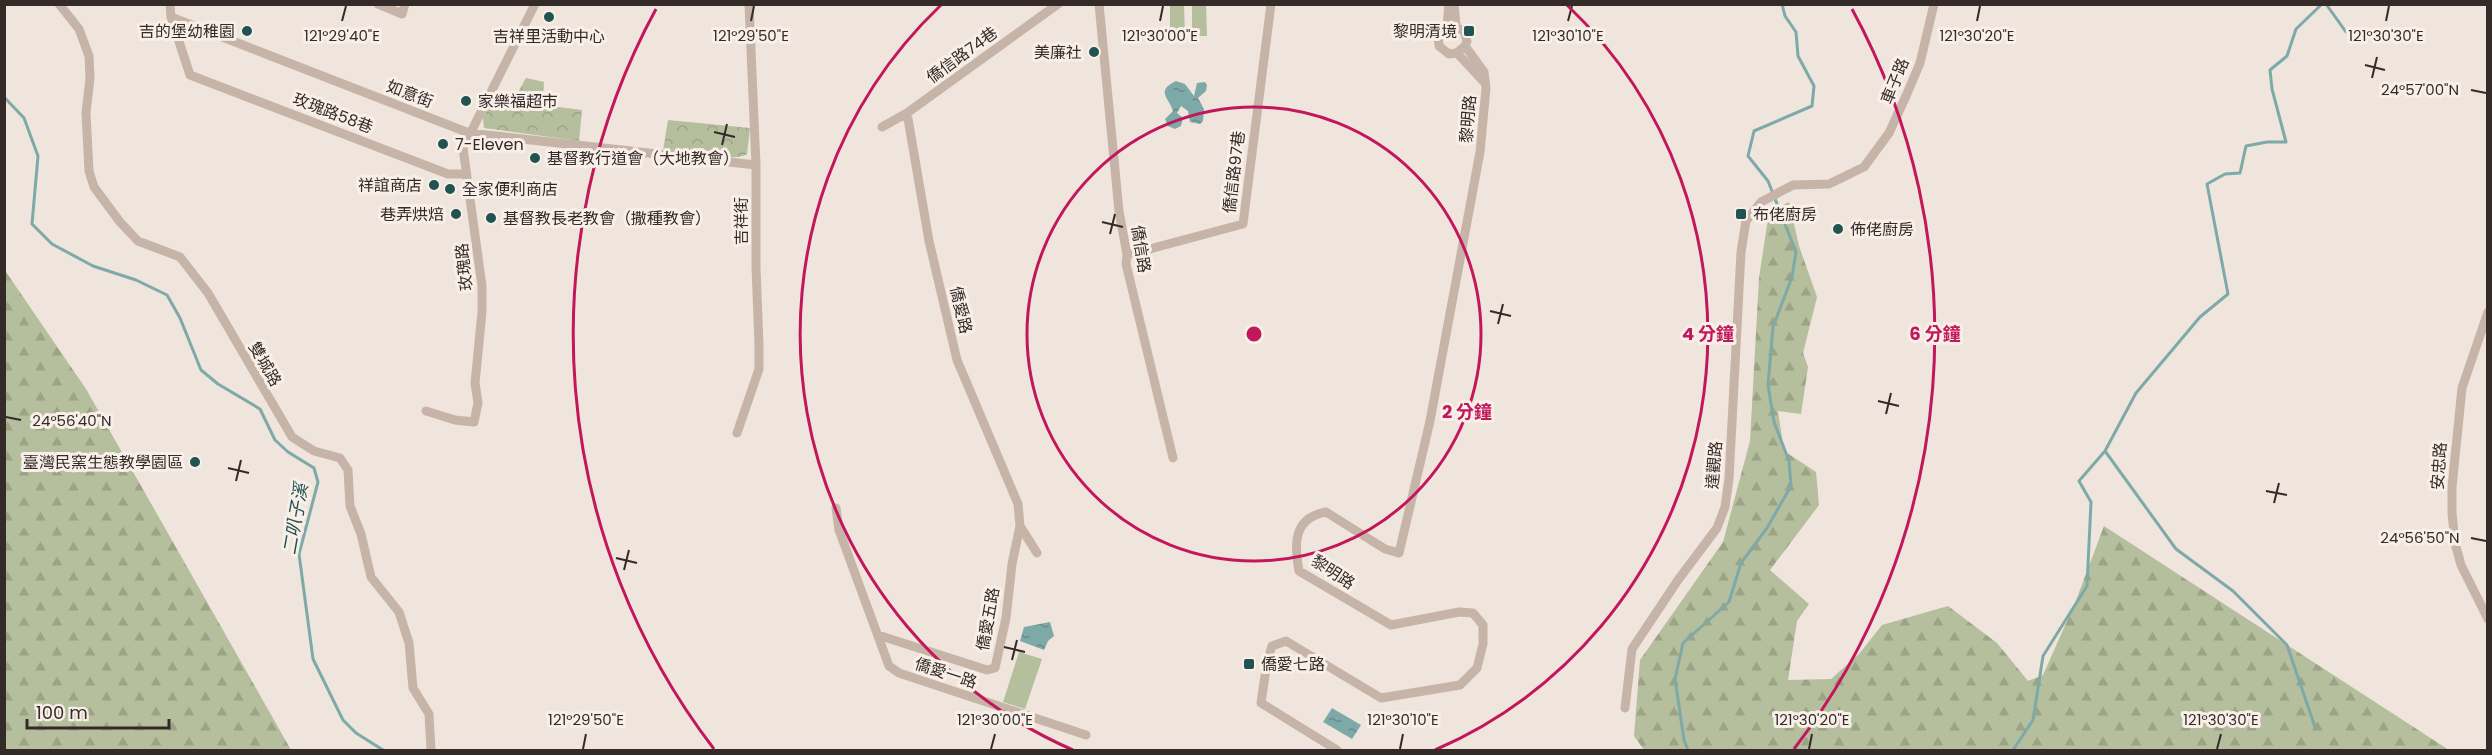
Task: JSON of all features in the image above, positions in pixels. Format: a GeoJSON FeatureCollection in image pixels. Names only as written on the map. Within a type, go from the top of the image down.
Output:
{"type":"FeatureCollection","features":[{"type":"Feature","properties":{"kind":"street","name":"雙城路"},"geometry":{"type":"LineString","coordinates":[[59,4],[79,29],[89,56],[90,78],[86,113],[89,171],[94,187],[120,222],[138,241],[180,257],[201,284],[292,437],[314,451],[340,458],[348,471],[350,506],[361,534],[371,577],[399,612],[410,643],[413,688],[429,714],[431,750]]}},
{"type":"Feature","properties":{"kind":"street"},"geometry":{"type":"LineString","coordinates":[[170,4],[171,17]]}},
{"type":"Feature","properties":{"kind":"street"},"geometry":{"type":"LineString","coordinates":[[378,4],[404,9]]}},
{"type":"Feature","properties":{"kind":"street","name":"玫瑰路"},"geometry":{"type":"LineString","coordinates":[[426,411],[455,420],[474,422],[478,403],[475,383],[482,312],[482,286],[463,148],[535,4]]}},
{"type":"Feature","properties":{"kind":"street","name":"吉祥街"},"geometry":{"type":"LineString","coordinates":[[737,433],[759,369],[756,165],[749,4]]}},
{"type":"Feature","properties":{"kind":"street","name":"僑信路74巷"},"geometry":{"type":"LineString","coordinates":[[882,127],[907,113],[1058,4]]}},
{"type":"Feature","properties":{"kind":"street","name":"僑信路"},"geometry":{"type":"LineString","coordinates":[[1099,4],[1119,211],[1127,255],[1126,264],[1173,458]]}},
{"type":"Feature","properties":{"kind":"street","name":"僑信路97巷"},"geometry":{"type":"LineString","coordinates":[[1127,255],[1243,224],[1271,4]]}},
{"type":"Feature","properties":{"kind":"street","name":"黎明路"},"geometry":{"type":"LineString","coordinates":[[1451,25],[1452,4]]}},
{"type":"Feature","properties":{"kind":"street","name":"車子路"},"geometry":{"type":"LineString","coordinates":[[1761,202],[1793,185],[1829,184],[1840,181],[1864,167],[1889,133],[1920,63],[1934,4]]}},
{"type":"Feature","properties":{"kind":"street","name":"玫瑰路58巷"},"geometry":{"type":"LineString","coordinates":[[171,17],[190,75],[448,174],[466,174]]}},
{"type":"Feature","properties":{"kind":"street","name":"如意街"},"geometry":{"type":"LineString","coordinates":[[171,17],[469,133],[756,165]]}},
{"type":"Feature","properties":{"kind":"street","name":"黎明路"},"geometry":{"type":"LineString","coordinates":[[1336,750],[1261,703],[1267,662],[1272,646],[1286,641],[1381,698],[1460,685],[1477,668],[1483,644],[1483,625],[1473,613],[1459,612],[1391,625],[1299,571],[1295,550],[1303,523],[1313,514],[1326,512],[1385,549],[1400,553],[1430,421],[1480,152],[1486,88],[1483,81],[1457,53],[1445,52],[1438,42],[1438,34],[1451,25],[1460,27],[1466,36],[1465,46],[1484,72],[1483,81]]}},
{"type":"Feature","properties":{"kind":"street"},"geometry":{"type":"LineString","coordinates":[[1457,53],[1465,46]]}},
{"type":"Feature","properties":{"kind":"street","name":"僑愛路"},"geometry":{"type":"LineString","coordinates":[[907,113],[929,241],[957,360],[1018,504],[1020,526]]}},
{"type":"Feature","properties":{"kind":"street","name":"達觀路"},"geometry":{"type":"LineString","coordinates":[[1625,708],[1632,649],[1678,580],[1717,528],[1725,507],[1730,479],[1741,252],[1746,221],[1761,202]]}},
{"type":"Feature","properties":{"kind":"street","name":"安忠路"},"geometry":{"type":"LineString","coordinates":[[2487,312],[2462,388],[2452,513],[2455,543],[2461,565],[2487,619]]}},
{"type":"Feature","properties":{"kind":"street","name":"僑愛一路"},"geometry":{"type":"LineString","coordinates":[[836,508],[838,531],[889,666],[899,673],[1086,735]]}},
{"type":"Feature","properties":{"kind":"street"},"geometry":{"type":"LineString","coordinates":[[1020,526],[1037,553]]}},
{"type":"Feature","properties":{"kind":"street","name":"僑愛五路"},"geometry":{"type":"LineString","coordinates":[[878,635],[987,670],[995,668],[1006,618],[1012,564],[1020,526]]}},
{"type":"Feature","properties":{"kind":"green space"},"geometry":{"type":"Polygon","coordinates":[[[1170,5],[1184,5],[1185,36],[1170,36],[1170,5]]]}},
{"type":"Feature","properties":{"kind":"green space"},"geometry":{"type":"Polygon","coordinates":[[[1192,5],[1206,5],[1207,36],[1192,36],[1192,5]]]}},
{"type":"Feature","properties":{"kind":"green space"},"geometry":{"type":"Polygon","coordinates":[[[526,78],[544,82],[542,105],[582,110],[579,141],[484,128],[483,118],[495,95],[512,103],[526,78]]]}},
{"type":"Feature","properties":{"kind":"green space"},"geometry":{"type":"Polygon","coordinates":[[[668,120],[750,128],[747,154],[719,157],[663,151],[668,120]]]}},
{"type":"Feature","properties":{"kind":"green space"},"geometry":{"type":"Polygon","coordinates":[[[1789,202],[1799,246],[1817,297],[1803,353],[1808,367],[1801,414],[1778,411],[1784,451],[1816,472],[1819,505],[1770,570],[1809,604],[1797,621],[1788,680],[1831,679],[1859,654],[1882,625],[1948,606],[1997,643],[2028,681],[2043,675],[2075,603],[2104,526],[2449,750],[1644,750],[1634,736],[1640,660],[1723,542],[1750,441],[1759,278],[1769,212],[1789,202]]]}},
{"type":"Feature","properties":{"kind":"green space"},"geometry":{"type":"Polygon","coordinates":[[[4,269],[86,389],[291,750],[5,750],[4,269]]]}},
{"type":"Feature","properties":{"kind":"green space"},"geometry":{"type":"Polygon","coordinates":[[[1019,652],[1042,659],[1025,709],[1003,702],[1019,652]]]}},
{"type":"Feature","properties":{"kind":"water"},"geometry":{"type":"Polygon","coordinates":[[[1176,81],[1185,84],[1194,96],[1197,83],[1205,82],[1207,85],[1206,91],[1198,98],[1204,109],[1203,121],[1200,124],[1190,122],[1188,111],[1181,106],[1177,113],[1183,118],[1181,126],[1175,129],[1168,126],[1165,119],[1173,111],[1165,91],[1176,81]]]}},
{"type":"Feature","properties":{"kind":"water"},"geometry":{"type":"Polygon","coordinates":[[[1050,622],[1054,636],[1048,641],[1044,650],[1020,641],[1024,627],[1050,622]]]}},
{"type":"Feature","properties":{"kind":"water"},"geometry":{"type":"Polygon","coordinates":[[[1332,708],[1361,725],[1352,739],[1323,722],[1332,708]]]}},
{"type":"Feature","properties":{"kind":"waterway"},"geometry":{"type":"LineString","coordinates":[[1688,750],[1684,740],[1675,679],[1683,643],[1729,602],[1741,563],[1767,528],[1791,486],[1789,461],[1774,422],[1768,385],[1773,327],[1792,277],[1796,252],[1768,181],[1748,156],[1754,131],[1812,106],[1814,86],[1798,56],[1796,32],[1785,16],[1782,4]]}},
{"type":"Feature","properties":{"kind":"waterway"},"geometry":{"type":"LineString","coordinates":[[2013,750],[2033,720],[2043,656],[2087,586],[2091,502],[2079,481],[2105,451],[2136,393],[2200,317],[2228,294],[2207,184],[2225,174],[2240,173],[2246,146],[2267,142],[2286,142],[2272,89],[2270,70],[2287,56],[2296,29],[2322,4]]}},
{"type":"Feature","properties":{"kind":"waterway"},"geometry":{"type":"LineString","coordinates":[[2326,4],[2346,32]]}},
{"type":"Feature","properties":{"kind":"waterway","name":"二叭子溪"},"geometry":{"type":"LineString","coordinates":[[4,97],[24,118],[38,156],[32,224],[52,244],[93,266],[136,280],[167,295],[180,318],[201,370],[218,384],[260,409],[275,440],[288,452],[314,468],[318,482],[299,554],[313,659],[343,720],[356,733],[383,750]]}},
{"type":"Feature","properties":{"kind":"waterway"},"geometry":{"type":"LineString","coordinates":[[2105,451],[2176,549],[2233,591],[2287,645],[2315,727]]}},
{"type":"Feature","properties":{"kind":"place","name":"吉祥里活動中心"},"geometry":{"type":"Point","coordinates":[549,17]}},
{"type":"Feature","properties":{"kind":"place","name":"吉的堡幼稚園"},"geometry":{"type":"Point","coordinates":[247,31]}},
{"type":"Feature","properties":{"kind":"place","name":"黎明清境"},"geometry":{"type":"Point","coordinates":[1469,31]}},
{"type":"Feature","properties":{"kind":"place","name":"美廉社"},"geometry":{"type":"Point","coordinates":[1094,52]}},
{"type":"Feature","properties":{"kind":"place","name":"家樂福超市"},"geometry":{"type":"Point","coordinates":[466,101]}},
{"type":"Feature","properties":{"kind":"place","name":"7-Eleven"},"geometry":{"type":"Point","coordinates":[443,144]}},
{"type":"Feature","properties":{"kind":"place","name":"基督教行道會（大地教會）"},"geometry":{"type":"Point","coordinates":[535,158]}},
{"type":"Feature","properties":{"kind":"place","name":"祥誼商店"},"geometry":{"type":"Point","coordinates":[434,185]}},
{"type":"Feature","properties":{"kind":"place","name":"全家便利商店"},"geometry":{"type":"Point","coordinates":[450,189]}},
{"type":"Feature","properties":{"kind":"place","name":"巷弄烘焙"},"geometry":{"type":"Point","coordinates":[456,214]}},
{"type":"Feature","properties":{"kind":"place","name":"布佬廚房"},"geometry":{"type":"Point","coordinates":[1741,214]}},
{"type":"Feature","properties":{"kind":"place","name":"基督教長老教會（撒種教會）"},"geometry":{"type":"Point","coordinates":[491,218]}},
{"type":"Feature","properties":{"kind":"place","name":"佈佬廚房"},"geometry":{"type":"Point","coordinates":[1838,229]}},
{"type":"Feature","properties":{"kind":"place","name":"臺灣民窯生態教學園區"},"geometry":{"type":"Point","coordinates":[195,462]}},
{"type":"Feature","properties":{"kind":"place","name":"僑愛七路"},"geometry":{"type":"Point","coordinates":[1249,664]}}]}
